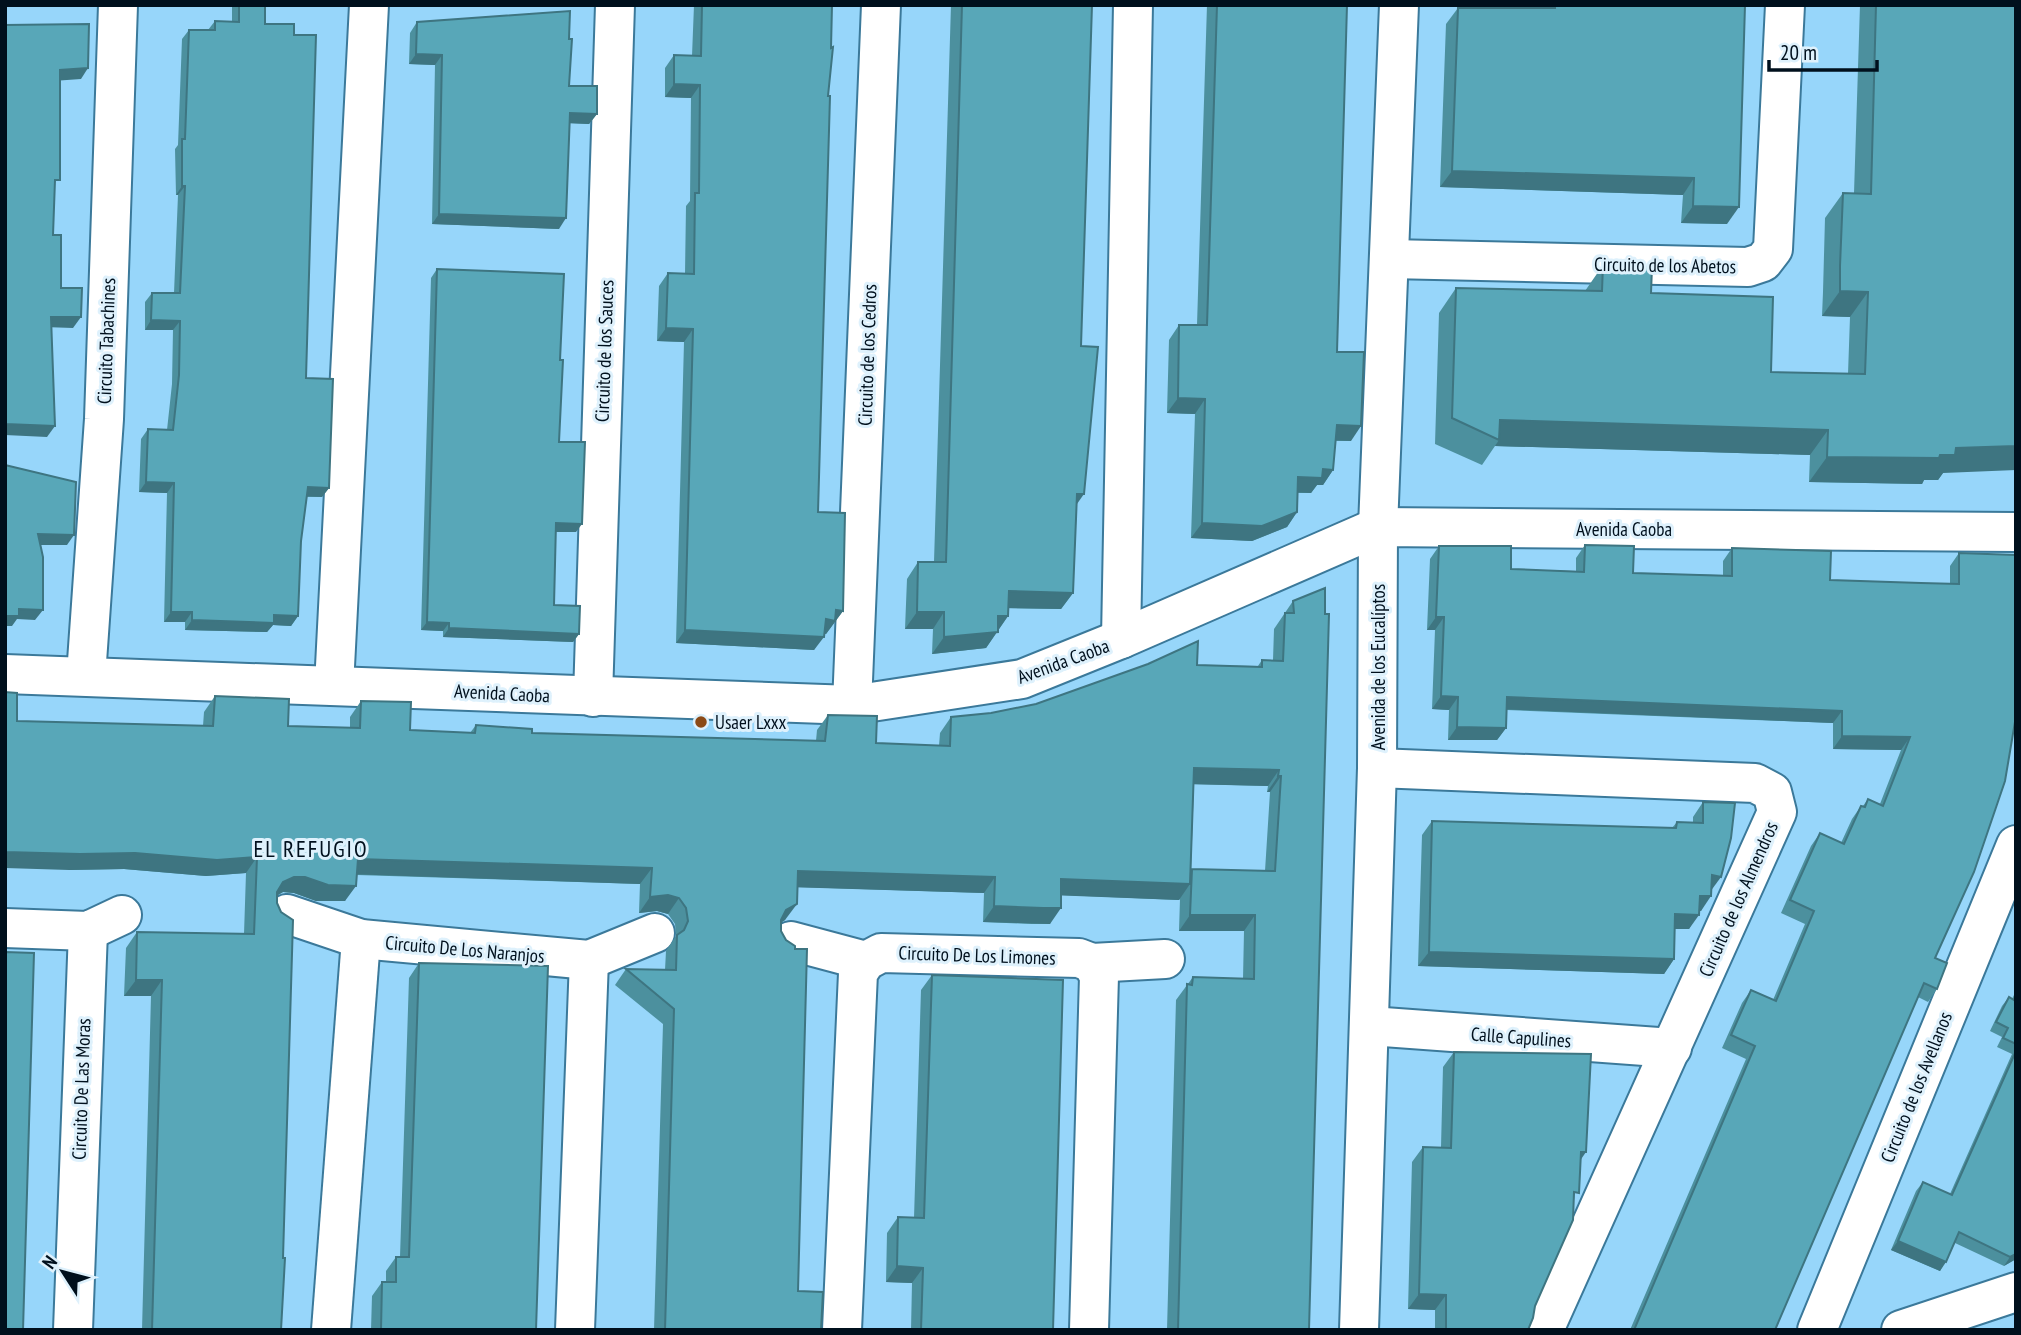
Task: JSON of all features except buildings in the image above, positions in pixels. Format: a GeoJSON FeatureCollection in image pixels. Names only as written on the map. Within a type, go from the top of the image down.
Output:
{"type":"FeatureCollection","features":[{"type":"Feature","properties":{"kind":"street","name":"Circuito Tabachines"},"geometry":{"type":"LineString","coordinates":[[86,676],[104,419],[118,5]]}},
{"type":"Feature","properties":{"kind":"street"},"geometry":{"type":"LineString","coordinates":[[334,685],[369,5]]}},
{"type":"Feature","properties":{"kind":"street","name":"Circuito de los Sauces"},"geometry":{"type":"LineString","coordinates":[[593,697],[615,5]]}},
{"type":"Feature","properties":{"kind":"street","name":"Circuito de los Cedros"},"geometry":{"type":"LineString","coordinates":[[852,705],[881,5]]}},
{"type":"Feature","properties":{"kind":"street"},"geometry":{"type":"LineString","coordinates":[[1121,639],[1133,5]]}},
{"type":"Feature","properties":{"kind":"street","name":"Avenida de los Eucalíptos"},"geometry":{"type":"LineString","coordinates":[[1359,1330],[1377,768],[1378,527],[1399,5]]}},
{"type":"Feature","properties":{"kind":"street","name":"Circuito de los Abetos"},"geometry":{"type":"LineString","coordinates":[[1389,259],[1748,267],[1763,262],[1773,249],[1785,5]]}},
{"type":"Feature","properties":{"kind":"street","name":"Avenida Caoba"},"geometry":{"type":"LineString","coordinates":[[5,674],[852,705],[1022,679],[1378,527],[2016,532]]}},
{"type":"Feature","properties":{"kind":"street","name":"Circuito de los Almendros"},"geometry":{"type":"LineString","coordinates":[[1377,768],[1755,783],[1772,792],[1777,812],[1544,1330]]}},
{"type":"Feature","properties":{"kind":"street","name":"Circuito de los Avellanos"},"geometry":{"type":"LineString","coordinates":[[1817,1330],[2016,845]]}},
{"type":"Feature","properties":{"kind":"street"},"geometry":{"type":"LineString","coordinates":[[287,914],[361,939]]}},
{"type":"Feature","properties":{"kind":"street"},"geometry":{"type":"LineString","coordinates":[[5,928],[88,931],[122,915]]}},
{"type":"Feature","properties":{"kind":"street","name":"Circuito De Las Moras"},"geometry":{"type":"LineString","coordinates":[[73,1330],[88,931]]}},
{"type":"Feature","properties":{"kind":"street"},"geometry":{"type":"LineString","coordinates":[[575,1330],[589,960],[655,933]]}},
{"type":"Feature","properties":{"kind":"street","name":"Circuito De Los Naranjos"},"geometry":{"type":"LineString","coordinates":[[331,1330],[361,939],[589,960]]}},
{"type":"Feature","properties":{"kind":"street"},"geometry":{"type":"LineString","coordinates":[[790,941],[866,961],[858,973],[842,1330]]}},
{"type":"Feature","properties":{"kind":"street","name":"Circuito De Los Limones"},"geometry":{"type":"LineString","coordinates":[[866,961],[881,953],[1079,958],[1092,963],[1165,959]]}},
{"type":"Feature","properties":{"kind":"street"},"geometry":{"type":"LineString","coordinates":[[1089,1330],[1099,976],[1092,963]]}},
{"type":"Feature","properties":{"kind":"street","name":"Calle Capulines"},"geometry":{"type":"LineString","coordinates":[[1370,1026],[1672,1048]]}},
{"type":"Feature","properties":{"kind":"street"},"geometry":{"type":"LineString","coordinates":[[1901,1330],[2016,1292]]}},
{"type":"Feature","properties":{"kind":"place","name":"Usaer Lxxx"},"geometry":{"type":"Point","coordinates":[701,722]}},
{"type":"Feature","properties":{"kind":"district","name":"EL REFUGIO"},"geometry":{"type":"Point","coordinates":[311,848]}}]}
